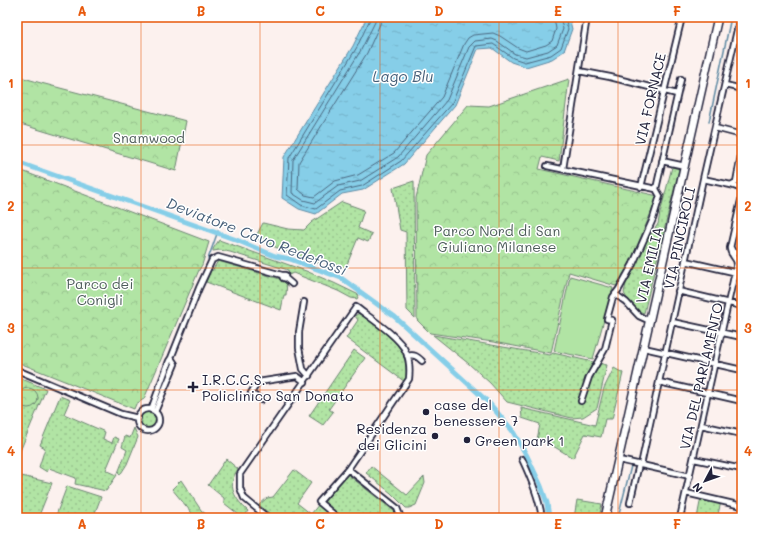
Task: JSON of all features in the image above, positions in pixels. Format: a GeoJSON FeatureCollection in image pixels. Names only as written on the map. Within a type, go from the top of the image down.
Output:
{"type":"FeatureCollection","features":[{"type":"Feature","properties":{"kind":"main road","name":"VIA EMILIA"},"geometry":{"type":"LineString","coordinates":[[605,518],[718,17]]}},
{"type":"Feature","properties":{"kind":"street"},"geometry":{"type":"LineString","coordinates":[[563,169],[587,17]]}},
{"type":"Feature","properties":{"kind":"street","name":"VIA FORNACE"},"geometry":{"type":"LineString","coordinates":[[641,187],[682,17]]}},
{"type":"Feature","properties":{"kind":"street","name":"VIA PINCIROLI"},"geometry":{"type":"LineString","coordinates":[[630,504],[659,382],[740,17]]}},
{"type":"Feature","properties":{"kind":"street"},"geometry":{"type":"LineString","coordinates":[[735,40],[742,41]]}},
{"type":"Feature","properties":{"kind":"street"},"geometry":{"type":"LineString","coordinates":[[579,71],[677,94]]}},
{"type":"Feature","properties":{"kind":"street"},"geometry":{"type":"LineString","coordinates":[[580,401],[589,376],[605,348],[612,320],[607,319],[613,297],[633,264],[653,219],[660,199],[656,189],[681,79]]}},
{"type":"Feature","properties":{"kind":"street"},"geometry":{"type":"LineString","coordinates":[[725,85],[742,89]]}},
{"type":"Feature","properties":{"kind":"street"},"geometry":{"type":"LineString","coordinates":[[715,128],[742,135]]}},
{"type":"Feature","properties":{"kind":"street"},"geometry":{"type":"LineString","coordinates":[[731,185],[736,182],[742,150]]}},
{"type":"Feature","properties":{"kind":"street"},"geometry":{"type":"LineString","coordinates":[[662,161],[685,166]]}},
{"type":"Feature","properties":{"kind":"street"},"geometry":{"type":"LineString","coordinates":[[740,165],[742,175]]}},
{"type":"Feature","properties":{"kind":"street"},"geometry":{"type":"LineString","coordinates":[[547,166],[656,189]]}},
{"type":"Feature","properties":{"kind":"street"},"geometry":{"type":"LineString","coordinates":[[703,179],[742,189]]}},
{"type":"Feature","properties":{"kind":"street"},"geometry":{"type":"LineString","coordinates":[[742,196],[730,251],[737,263],[742,259]]}},
{"type":"Feature","properties":{"kind":"street"},"geometry":{"type":"LineString","coordinates":[[731,244],[733,252],[742,254]]}},
{"type":"Feature","properties":{"kind":"street"},"geometry":{"type":"LineString","coordinates":[[153,411],[169,361],[212,260],[218,257],[284,277],[292,284]]}},
{"type":"Feature","properties":{"kind":"street"},"geometry":{"type":"LineString","coordinates":[[685,261],[742,274]]}},
{"type":"Feature","properties":{"kind":"street","name":"VIA DEL PARLAMENTO"},"geometry":{"type":"LineString","coordinates":[[680,518],[737,263]]}},
{"type":"Feature","properties":{"kind":"street"},"geometry":{"type":"LineString","coordinates":[[678,291],[742,306]]}},
{"type":"Feature","properties":{"kind":"street"},"geometry":{"type":"LineString","coordinates":[[615,294],[626,302],[639,316],[650,321]]}},
{"type":"Feature","properties":{"kind":"street"},"geometry":{"type":"LineString","coordinates":[[304,302],[299,332],[300,348],[303,369],[309,376]]}},
{"type":"Feature","properties":{"kind":"street"},"geometry":{"type":"LineString","coordinates":[[268,518],[244,498],[240,488],[240,474],[356,307],[398,340],[406,351],[410,366],[409,379],[348,469],[319,502],[338,518]]}},
{"type":"Feature","properties":{"kind":"street"},"geometry":{"type":"LineString","coordinates":[[672,322],[742,337]]}},
{"type":"Feature","properties":{"kind":"street"},"geometry":{"type":"LineString","coordinates":[[644,348],[742,370]]}},
{"type":"Feature","properties":{"kind":"street"},"geometry":{"type":"LineString","coordinates":[[407,356],[417,356],[422,361]]}},
{"type":"Feature","properties":{"kind":"street"},"geometry":{"type":"LineString","coordinates":[[153,411],[175,364],[171,358]]}},
{"type":"Feature","properties":{"kind":"street"},"geometry":{"type":"LineString","coordinates":[[17,370],[121,414],[138,418]]}},
{"type":"Feature","properties":{"kind":"street"},"geometry":{"type":"LineString","coordinates":[[261,400],[251,393],[258,382],[297,376],[305,382]]}},
{"type":"Feature","properties":{"kind":"street"},"geometry":{"type":"LineString","coordinates":[[659,382],[742,401]]}},
{"type":"Feature","properties":{"kind":"street"},"geometry":{"type":"LineString","coordinates":[[143,411],[153,411],[158,416],[159,422],[156,428],[146,431],[138,424],[138,418],[143,411]]}},
{"type":"Feature","properties":{"kind":"street"},"geometry":{"type":"LineString","coordinates":[[701,425],[742,434]]}},
{"type":"Feature","properties":{"kind":"street"},"geometry":{"type":"LineString","coordinates":[[522,458],[537,495],[542,518]]}},
{"type":"Feature","properties":{"kind":"street"},"geometry":{"type":"LineString","coordinates":[[694,459],[742,469]]}},
{"type":"Feature","properties":{"kind":"street"},"geometry":{"type":"LineString","coordinates":[[619,460],[690,476]]}},
{"type":"Feature","properties":{"kind":"street"},"geometry":{"type":"LineString","coordinates":[[348,469],[397,508],[401,518]]}},
{"type":"Feature","properties":{"kind":"street"},"geometry":{"type":"LineString","coordinates":[[686,493],[742,506]]}},
{"type":"Feature","properties":{"kind":"green space","name":"Snamwood"},"geometry":{"type":"Polygon","coordinates":[[[17,76],[186,121],[176,171],[17,123],[17,76]]]}},
{"type":"Feature","properties":{"kind":"green space","name":"Parco Nord di San Giuliano Milanese"},"geometry":{"type":"Polygon","coordinates":[[[569,79],[559,161],[542,157],[539,169],[658,196],[627,270],[616,286],[569,272],[551,353],[493,342],[430,333],[417,320],[416,198],[426,155],[468,105],[489,106],[569,79]]]}},
{"type":"Feature","properties":{"kind":"green space"},"geometry":{"type":"Polygon","coordinates":[[[672,167],[679,169],[644,313],[638,311],[624,293],[626,284],[646,242],[658,224],[672,167]]]}},
{"type":"Feature","properties":{"kind":"green space","name":"Parco dei Conigli"},"geometry":{"type":"Polygon","coordinates":[[[17,169],[209,242],[202,265],[144,399],[136,404],[134,409],[17,362],[17,169]]]}},
{"type":"Feature","properties":{"kind":"green space"},"geometry":{"type":"Polygon","coordinates":[[[414,181],[415,318],[407,310],[406,232],[400,230],[393,188],[414,181]]]}},
{"type":"Feature","properties":{"kind":"green space"},"geometry":{"type":"Polygon","coordinates":[[[342,202],[364,210],[358,228],[372,234],[368,242],[358,238],[345,269],[321,258],[318,263],[284,251],[255,238],[263,223],[288,229],[304,230],[312,222],[342,202]]]}},
{"type":"Feature","properties":{"kind":"green space"},"geometry":{"type":"Polygon","coordinates":[[[219,240],[306,271],[359,295],[357,299],[351,298],[338,291],[293,273],[289,275],[288,270],[230,252],[220,250],[213,251],[219,240]]]}},
{"type":"Feature","properties":{"kind":"green space"},"geometry":{"type":"Polygon","coordinates":[[[218,261],[287,281],[286,295],[284,295],[281,310],[206,282],[211,270],[212,271],[218,261]]]}},
{"type":"Feature","properties":{"kind":"green space"},"geometry":{"type":"Polygon","coordinates":[[[570,276],[613,288],[593,359],[554,351],[570,276]]]}},
{"type":"Feature","properties":{"kind":"green space"},"geometry":{"type":"Polygon","coordinates":[[[359,313],[391,338],[401,350],[406,365],[407,379],[405,382],[346,338],[358,320],[355,316],[359,313]]]}},
{"type":"Feature","properties":{"kind":"green space"},"geometry":{"type":"Polygon","coordinates":[[[433,335],[550,355],[553,353],[607,365],[597,408],[583,417],[572,418],[507,402],[490,383],[433,335]]]}},
{"type":"Feature","properties":{"kind":"green space"},"geometry":{"type":"Polygon","coordinates":[[[354,350],[365,358],[329,409],[333,412],[323,425],[309,416],[354,350]]]}},
{"type":"Feature","properties":{"kind":"green space"},"geometry":{"type":"Polygon","coordinates":[[[614,368],[623,373],[612,419],[605,419],[601,437],[585,434],[573,458],[553,446],[537,440],[540,424],[522,418],[521,408],[595,425],[604,388],[614,368]]]}},
{"type":"Feature","properties":{"kind":"green space"},"geometry":{"type":"Polygon","coordinates":[[[17,377],[46,389],[20,451],[17,463],[17,377]]]}},
{"type":"Feature","properties":{"kind":"green space"},"geometry":{"type":"Polygon","coordinates":[[[28,388],[35,391],[38,398],[35,405],[28,408],[21,405],[18,398],[21,391],[28,388]]]}},
{"type":"Feature","properties":{"kind":"green space"},"geometry":{"type":"Polygon","coordinates":[[[60,396],[70,400],[64,414],[105,432],[103,439],[112,443],[114,437],[119,439],[106,470],[117,475],[106,491],[75,484],[76,478],[49,468],[47,472],[39,467],[45,448],[40,445],[60,396]]]}},
{"type":"Feature","properties":{"kind":"green space"},"geometry":{"type":"Polygon","coordinates":[[[148,412],[154,414],[156,420],[154,426],[148,428],[142,426],[140,420],[142,414],[148,412]]]}},
{"type":"Feature","properties":{"kind":"green space"},"geometry":{"type":"Polygon","coordinates":[[[134,428],[138,437],[127,464],[120,475],[118,473],[127,450],[122,447],[125,436],[130,438],[134,428]]]}},
{"type":"Feature","properties":{"kind":"green space"},"geometry":{"type":"Polygon","coordinates":[[[226,459],[238,469],[234,475],[232,487],[239,502],[248,511],[243,518],[224,503],[224,498],[208,485],[226,459]]]}},
{"type":"Feature","properties":{"kind":"green space"},"geometry":{"type":"Polygon","coordinates":[[[371,466],[407,495],[424,477],[425,483],[416,505],[406,508],[391,493],[366,473],[371,466]]]}},
{"type":"Feature","properties":{"kind":"green space"},"geometry":{"type":"Polygon","coordinates":[[[294,470],[311,483],[297,503],[311,514],[319,504],[336,518],[275,518],[259,505],[267,498],[273,497],[294,470]]]}},
{"type":"Feature","properties":{"kind":"green space"},"geometry":{"type":"Polygon","coordinates":[[[347,474],[394,511],[397,518],[344,518],[324,502],[347,474]]]}},
{"type":"Feature","properties":{"kind":"green space"},"geometry":{"type":"Polygon","coordinates":[[[17,475],[52,483],[38,518],[17,518],[17,475]]]}},
{"type":"Feature","properties":{"kind":"green space"},"geometry":{"type":"Polygon","coordinates":[[[181,480],[201,510],[210,518],[196,518],[172,489],[181,480]]]}},
{"type":"Feature","properties":{"kind":"green space"},"geometry":{"type":"Polygon","coordinates":[[[67,486],[101,497],[93,518],[55,518],[67,486]]]}},
{"type":"Feature","properties":{"kind":"green space"},"geometry":{"type":"Polygon","coordinates":[[[701,497],[721,502],[717,518],[697,518],[701,497]]]}},
{"type":"Feature","properties":{"kind":"green space"},"geometry":{"type":"Polygon","coordinates":[[[577,500],[602,504],[599,518],[574,518],[577,500]]]}},
{"type":"Feature","properties":{"kind":"water","name":"Lago Blu"},"geometry":{"type":"Polygon","coordinates":[[[367,17],[569,17],[572,29],[564,51],[552,59],[526,67],[511,62],[492,48],[478,49],[455,105],[404,164],[363,190],[342,194],[316,214],[299,209],[282,198],[284,157],[353,46],[367,17]]]}},
{"type":"Feature","properties":{"kind":"waterway"},"geometry":{"type":"LineString","coordinates":[[709,122],[731,17]]}},
{"type":"Feature","properties":{"kind":"waterway","name":"Deviatore Cavo Redefossi"},"geometry":{"type":"LineString","coordinates":[[17,162],[234,239],[275,256],[290,259],[341,278],[395,317],[488,402],[512,430],[527,456],[541,486],[547,503],[549,518]]}},
{"type":"Feature","properties":{"kind":"waterway"},"geometry":{"type":"LineString","coordinates":[[208,259],[218,231]]}},
{"type":"Feature","properties":{"kind":"waterway"},"geometry":{"type":"LineString","coordinates":[[618,518],[631,466]]}},
{"type":"Feature","properties":{"kind":"place","name":"I.R.C.C.S. Policlinico San Donato"},"geometry":{"type":"Point","coordinates":[193,387]}},
{"type":"Feature","properties":{"kind":"place","name":"case del benessere 7"},"geometry":{"type":"Point","coordinates":[426,412]}},
{"type":"Feature","properties":{"kind":"place","name":"Residenza dei Glicini"},"geometry":{"type":"Point","coordinates":[435,436]}},
{"type":"Feature","properties":{"kind":"place","name":"Green park 1"},"geometry":{"type":"Point","coordinates":[467,440]}}]}
